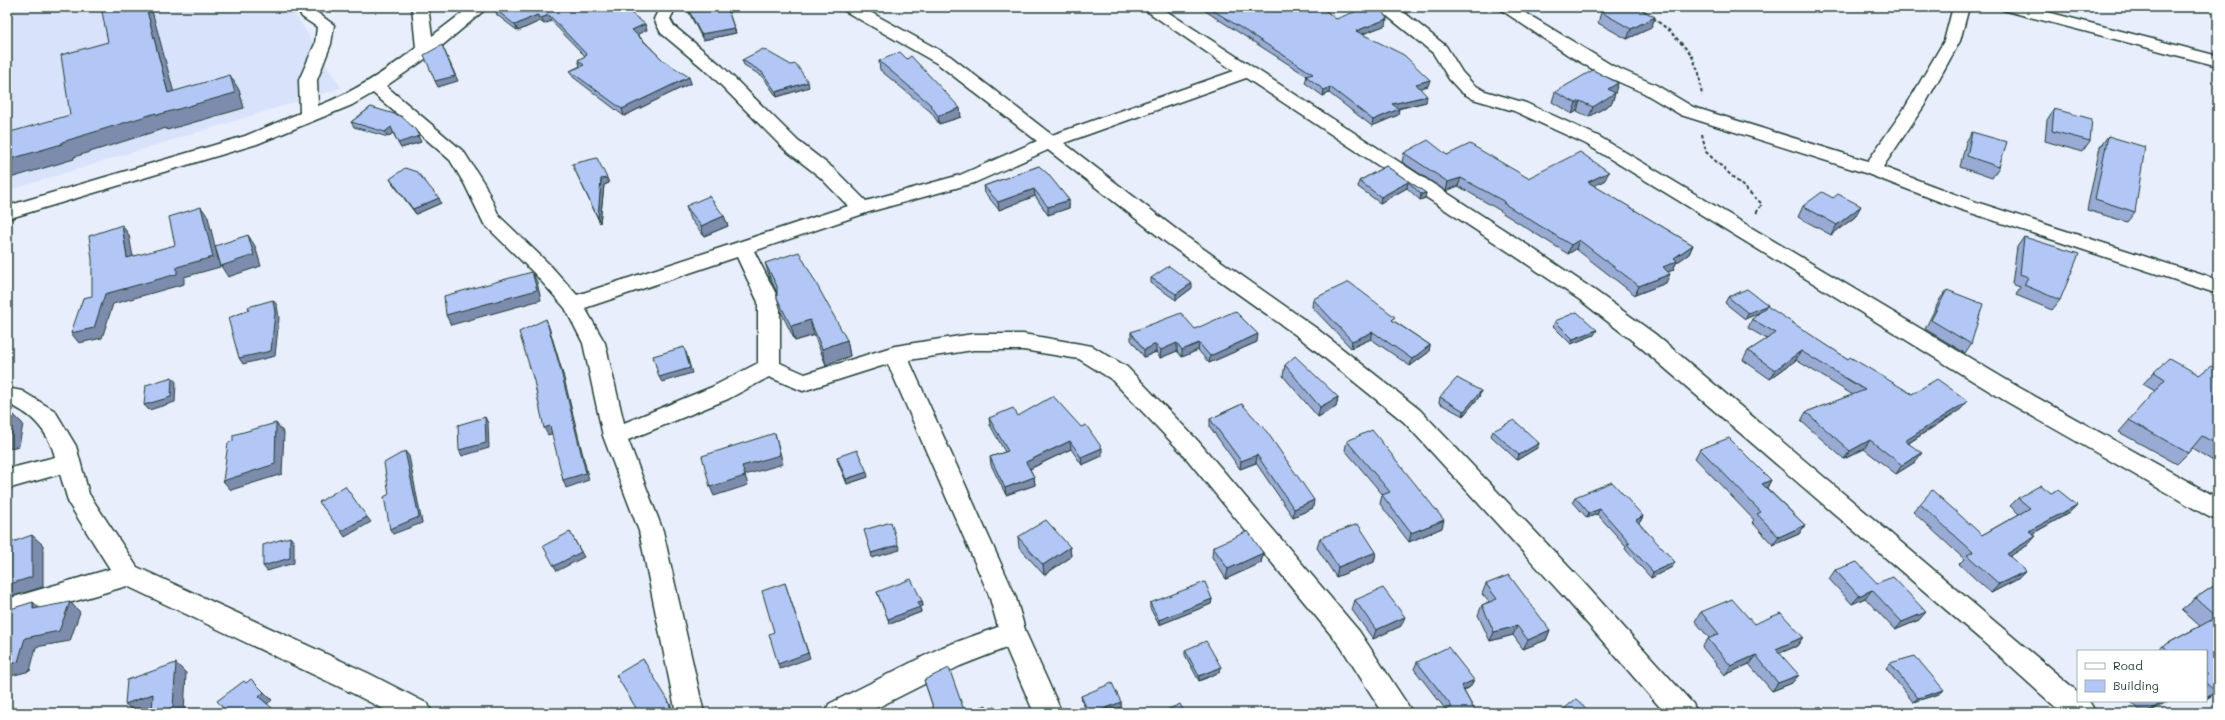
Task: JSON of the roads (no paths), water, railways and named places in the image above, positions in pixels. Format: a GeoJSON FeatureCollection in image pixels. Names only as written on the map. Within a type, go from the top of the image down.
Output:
{"type":"FeatureCollection","features":[{"type":"Feature","properties":{"kind":"street"},"geometry":{"type":"LineString","coordinates":[[305,7],[308,14],[326,25],[323,44],[308,80],[309,117]]}},
{"type":"Feature","properties":{"kind":"street"},"geometry":{"type":"LineString","coordinates":[[420,7],[425,51]]}},
{"type":"Feature","properties":{"kind":"street"},"geometry":{"type":"LineString","coordinates":[[7,214],[251,140],[309,117],[375,86],[425,51],[480,7]]}},
{"type":"Feature","properties":{"kind":"street"},"geometry":{"type":"LineString","coordinates":[[668,7],[662,19],[667,28],[716,70],[791,145],[827,173],[862,208]]}},
{"type":"Feature","properties":{"kind":"street"},"geometry":{"type":"LineString","coordinates":[[849,7],[891,29],[944,60],[1174,238],[1308,333],[1412,416],[1575,591],[1683,713]]}},
{"type":"Feature","properties":{"kind":"street"},"geometry":{"type":"LineString","coordinates":[[1149,7],[1522,250],[1587,295],[1647,340],[1977,620],[2082,713]]}},
{"type":"Feature","properties":{"kind":"street"},"geometry":{"type":"LineString","coordinates":[[1384,7],[1400,17],[1440,50],[1455,75],[1467,88],[1479,95],[1520,107],[1592,140],[2012,394],[2218,510]]}},
{"type":"Feature","properties":{"kind":"street"},"geometry":{"type":"LineString","coordinates":[[1505,7],[1607,70],[1650,89],[1687,111],[1872,169],[1966,205],[2218,287]]}},
{"type":"Feature","properties":{"kind":"street"},"geometry":{"type":"LineString","coordinates":[[1872,169],[1915,106],[1952,41],[1961,7]]}},
{"type":"Feature","properties":{"kind":"street"},"geometry":{"type":"LineString","coordinates":[[2010,7],[2218,62]]}},
{"type":"Feature","properties":{"kind":"street"},"geometry":{"type":"LineString","coordinates":[[573,304],[862,208],[967,179],[1050,142],[1247,72]]}},
{"type":"Feature","properties":{"kind":"street"},"geometry":{"type":"LineString","coordinates":[[375,86],[457,156],[475,185],[491,219],[542,269],[573,304],[594,343],[615,436],[651,531],[690,713]]}},
{"type":"Feature","properties":{"kind":"street"},"geometry":{"type":"LineString","coordinates":[[742,247],[769,302],[769,367]]}},
{"type":"Feature","properties":{"kind":"street"},"geometry":{"type":"LineString","coordinates":[[769,367],[803,383],[895,354],[973,342],[1024,342],[1084,352],[1119,373],[1190,447],[1350,639],[1399,713]]}},
{"type":"Feature","properties":{"kind":"street"},"geometry":{"type":"LineString","coordinates":[[895,354],[1002,595],[1013,633],[1048,713]]}},
{"type":"Feature","properties":{"kind":"street"},"geometry":{"type":"LineString","coordinates":[[615,436],[720,393],[769,367]]}},
{"type":"Feature","properties":{"kind":"street"},"geometry":{"type":"LineString","coordinates":[[7,396],[14,397],[47,417],[64,446],[70,462],[78,496],[128,574],[360,683],[414,712]]}},
{"type":"Feature","properties":{"kind":"street"},"geometry":{"type":"LineString","coordinates":[[7,479],[70,462]]}},
{"type":"Feature","properties":{"kind":"street"},"geometry":{"type":"LineString","coordinates":[[7,610],[128,574]]}},
{"type":"Feature","properties":{"kind":"street"},"geometry":{"type":"LineString","coordinates":[[839,713],[950,657],[1013,633]]}}]}
